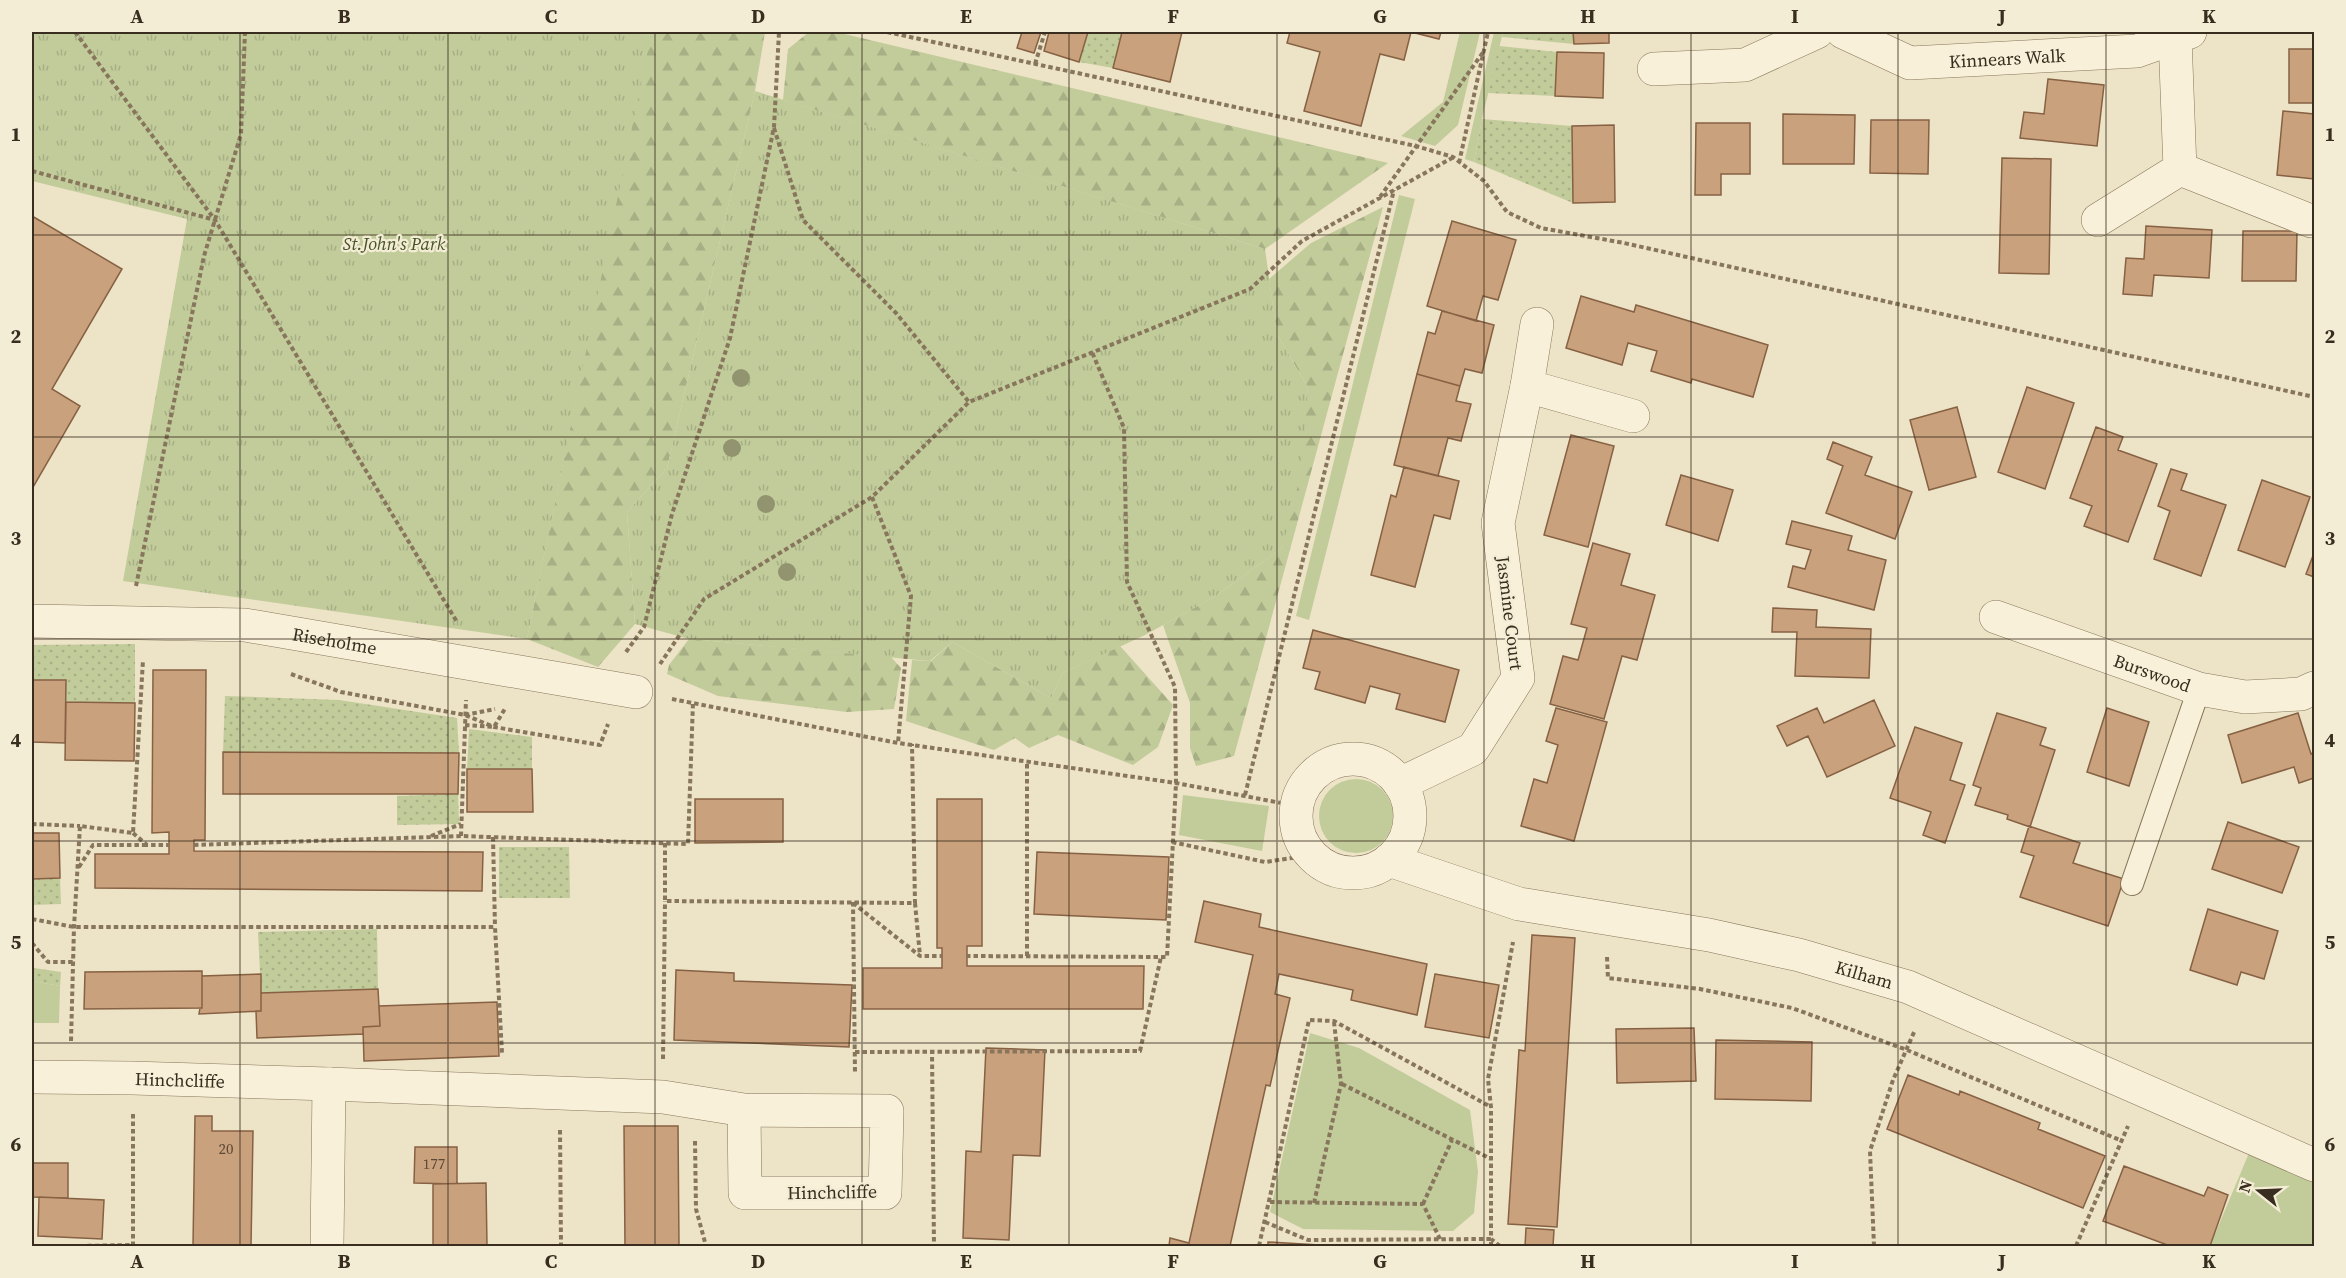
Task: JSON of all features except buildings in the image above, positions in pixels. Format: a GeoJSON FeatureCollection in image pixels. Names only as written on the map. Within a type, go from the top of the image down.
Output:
{"type":"FeatureCollection","features":[{"type":"Feature","properties":{"kind":"street"},"geometry":{"type":"LineString","coordinates":[[1654,69],[1744,65],[1817,32]]}},
{"type":"Feature","properties":{"kind":"street","name":"Kinnears Walk"},"geometry":{"type":"LineString","coordinates":[[1843,32],[1910,63],[2137,51],[2183,34],[2180,169]]}},
{"type":"Feature","properties":{"kind":"street"},"geometry":{"type":"LineString","coordinates":[[2098,220],[2180,169],[2311,221]]}},
{"type":"Feature","properties":{"kind":"street","name":"Jasmine Court"},"geometry":{"type":"LineString","coordinates":[[1400,784],[1473,749],[1518,678],[1498,523],[1527,386],[1537,324]]}},
{"type":"Feature","properties":{"kind":"street"},"geometry":{"type":"LineString","coordinates":[[1527,386],[1633,416]]}},
{"type":"Feature","properties":{"kind":"street","name":"Burswood"},"geometry":{"type":"LineString","coordinates":[[1996,617],[2199,689],[2245,697],[2301,694],[2314,688]]}},
{"type":"Feature","properties":{"kind":"street","name":"Riseholme"},"geometry":{"type":"LineString","coordinates":[[32,621],[245,625],[618,689]]}},
{"type":"Feature","properties":{"kind":"street"},"geometry":{"type":"LineString","coordinates":[[1351,758],[1370,761],[1387,770],[1400,784],[1407,799],[1409,824],[1400,848],[1389,860],[1374,869],[1358,873],[1333,868],[1312,855],[1302,840],[1297,823],[1297,806],[1303,787],[1315,772],[1332,762],[1351,758]]}},
{"type":"Feature","properties":{"kind":"street","name":"Kilham"},"geometry":{"type":"LineString","coordinates":[[1389,860],[1519,904],[1709,935],[1799,955],[1908,987],[2314,1165]]}},
{"type":"Feature","properties":{"kind":"street","name":"Hinchcliffe"},"geometry":{"type":"LineString","coordinates":[[32,1077],[329,1084],[663,1097],[744,1110],[887,1111],[885,1193],[745,1193],[744,1110]]}},
{"type":"Feature","properties":{"kind":"street"},"geometry":{"type":"LineString","coordinates":[[327,1246],[329,1084]]}},
{"type":"Feature","properties":{"kind":"lane"},"geometry":{"type":"LineString","coordinates":[[2132,884],[2199,689]]}},
{"type":"Feature","properties":{"kind":"path"},"geometry":{"type":"LineString","coordinates":[[75,32],[216,220],[475,664],[465,715],[460,836]]}},
{"type":"Feature","properties":{"kind":"path"},"geometry":{"type":"LineString","coordinates":[[134,833],[137,623],[204,256],[241,134],[245,32]]}},
{"type":"Feature","properties":{"kind":"path"},"geometry":{"type":"LineString","coordinates":[[465,724],[600,745],[618,689],[644,627],[672,514],[730,339],[774,127],[779,32]]}},
{"type":"Feature","properties":{"kind":"path"},"geometry":{"type":"LineString","coordinates":[[887,32],[1416,146],[1453,158],[1484,181],[1507,212],[1541,228],[1624,243],[2314,397]]}},
{"type":"Feature","properties":{"kind":"path"},"geometry":{"type":"LineString","coordinates":[[1035,64],[1045,32]]}},
{"type":"Feature","properties":{"kind":"path"},"geometry":{"type":"LineString","coordinates":[[1459,163],[1488,32]]}},
{"type":"Feature","properties":{"kind":"path"},"geometry":{"type":"LineString","coordinates":[[1379,199],[1484,51]]}},
{"type":"Feature","properties":{"kind":"path"},"geometry":{"type":"LineString","coordinates":[[774,127],[803,220],[896,313],[969,402]]}},
{"type":"Feature","properties":{"kind":"path"},"geometry":{"type":"LineString","coordinates":[[618,689],[663,662],[704,599],[872,497],[969,402],[1250,288],[1302,241],[1453,158]]}},
{"type":"Feature","properties":{"kind":"path"},"geometry":{"type":"LineString","coordinates":[[32,171],[216,220]]}},
{"type":"Feature","properties":{"kind":"path"},"geometry":{"type":"LineString","coordinates":[[1245,795],[1394,190]]}},
{"type":"Feature","properties":{"kind":"path"},"geometry":{"type":"LineString","coordinates":[[966,956],[1167,957],[1176,783],[1175,687],[1127,582],[1124,428],[1092,352]]}},
{"type":"Feature","properties":{"kind":"path"},"geometry":{"type":"LineString","coordinates":[[872,497],[911,596],[898,743]]}},
{"type":"Feature","properties":{"kind":"path"},"geometry":{"type":"LineString","coordinates":[[288,673],[341,692],[465,715],[494,727]]}},
{"type":"Feature","properties":{"kind":"path"},"geometry":{"type":"LineString","coordinates":[[618,689],[898,743],[1176,783],[1297,806]]}},
{"type":"Feature","properties":{"kind":"path"},"geometry":{"type":"LineString","coordinates":[[194,846],[460,836],[688,844],[693,702]]}},
{"type":"Feature","properties":{"kind":"path"},"geometry":{"type":"LineString","coordinates":[[465,715],[516,704]]}},
{"type":"Feature","properties":{"kind":"path"},"geometry":{"type":"LineString","coordinates":[[494,727],[507,706]]}},
{"type":"Feature","properties":{"kind":"path"},"geometry":{"type":"LineString","coordinates":[[912,744],[915,903],[920,956]]}},
{"type":"Feature","properties":{"kind":"path"},"geometry":{"type":"LineString","coordinates":[[1027,761],[1027,956]]}},
{"type":"Feature","properties":{"kind":"path"},"geometry":{"type":"LineString","coordinates":[[32,824],[80,826],[134,833],[147,845]]}},
{"type":"Feature","properties":{"kind":"path"},"geometry":{"type":"LineString","coordinates":[[426,838],[461,824]]}},
{"type":"Feature","properties":{"kind":"path"},"geometry":{"type":"LineString","coordinates":[[71,1077],[74,927],[80,826]]}},
{"type":"Feature","properties":{"kind":"path"},"geometry":{"type":"LineString","coordinates":[[493,837],[495,927],[504,1091]]}},
{"type":"Feature","properties":{"kind":"path"},"geometry":{"type":"LineString","coordinates":[[1173,842],[1265,862],[1312,855]]}},
{"type":"Feature","properties":{"kind":"path"},"geometry":{"type":"LineString","coordinates":[[663,1097],[665,843]]}},
{"type":"Feature","properties":{"kind":"path"},"geometry":{"type":"LineString","coordinates":[[79,868],[93,845],[169,845]]}},
{"type":"Feature","properties":{"kind":"path"},"geometry":{"type":"LineString","coordinates":[[665,901],[915,903]]}},
{"type":"Feature","properties":{"kind":"path"},"geometry":{"type":"LineString","coordinates":[[853,902],[920,956],[942,956]]}},
{"type":"Feature","properties":{"kind":"path"},"geometry":{"type":"LineString","coordinates":[[853,902],[855,1111]]}},
{"type":"Feature","properties":{"kind":"path"},"geometry":{"type":"LineString","coordinates":[[1491,1246],[1491,1107],[1488,1080],[1519,904]]}},
{"type":"Feature","properties":{"kind":"path"},"geometry":{"type":"LineString","coordinates":[[32,935],[32,919],[74,927],[495,927]]}},
{"type":"Feature","properties":{"kind":"path"},"geometry":{"type":"LineString","coordinates":[[32,943],[48,962],[73,962]]}},
{"type":"Feature","properties":{"kind":"path"},"geometry":{"type":"LineString","coordinates":[[1607,950],[1608,978],[1700,989],[1792,1008],[1907,1050],[2122,1141]]}},
{"type":"Feature","properties":{"kind":"path"},"geometry":{"type":"LineString","coordinates":[[855,1052],[1140,1051],[1161,957]]}},
{"type":"Feature","properties":{"kind":"path"},"geometry":{"type":"LineString","coordinates":[[1855,1246],[1874,1246],[1870,1150],[1893,1080],[1930,996]]}},
{"type":"Feature","properties":{"kind":"path"},"geometry":{"type":"LineString","coordinates":[[1259,1246],[1309,1020],[1334,1021],[1491,1107]]}},
{"type":"Feature","properties":{"kind":"path"},"geometry":{"type":"LineString","coordinates":[[1314,1203],[1341,1084],[1334,1021]]}},
{"type":"Feature","properties":{"kind":"path"},"geometry":{"type":"LineString","coordinates":[[80,1246],[133,1246],[132,1078]]}},
{"type":"Feature","properties":{"kind":"path"},"geometry":{"type":"LineString","coordinates":[[1341,1084],[1491,1159]]}},
{"type":"Feature","properties":{"kind":"path"},"geometry":{"type":"LineString","coordinates":[[2076,1246],[2144,1089]]}},
{"type":"Feature","properties":{"kind":"path"},"geometry":{"type":"LineString","coordinates":[[560,1093],[561,1246]]}},
{"type":"Feature","properties":{"kind":"path"},"geometry":{"type":"LineString","coordinates":[[695,1102],[696,1209],[706,1246]]}},
{"type":"Feature","properties":{"kind":"path"},"geometry":{"type":"LineString","coordinates":[[1423,1204],[1452,1140]]}},
{"type":"Feature","properties":{"kind":"path"},"geometry":{"type":"LineString","coordinates":[[1270,1202],[1423,1204]]}},
{"type":"Feature","properties":{"kind":"path"},"geometry":{"type":"LineString","coordinates":[[1423,1204],[1440,1239]]}},
{"type":"Feature","properties":{"kind":"path"},"geometry":{"type":"LineString","coordinates":[[1265,1222],[1308,1240],[1491,1239],[1500,1246]]}},
{"type":"Feature","properties":{"kind":"green space","name":"St.John's Park"},"geometry":{"type":"Polygon","coordinates":[[[32,32],[635,32],[651,35],[527,639],[123,581],[187,219],[32,181],[32,32]]]}},
{"type":"Feature","properties":{"kind":"green space"},"geometry":{"type":"Polygon","coordinates":[[[635,32],[765,32],[755,91],[667,468],[627,512],[635,624],[598,667],[527,639],[650,35],[635,32]]]}},
{"type":"Feature","properties":{"kind":"green space"},"geometry":{"type":"Polygon","coordinates":[[[809,32],[836,32],[1388,163],[1265,249],[783,100],[788,49],[809,32]]]}},
{"type":"Feature","properties":{"kind":"green space"},"geometry":{"type":"Polygon","coordinates":[[[1088,32],[1122,32],[1113,68],[1079,62],[1088,32]]]}},
{"type":"Feature","properties":{"kind":"green space"},"geometry":{"type":"Polygon","coordinates":[[[1460,32],[1480,32],[1458,125],[1435,146],[1401,136],[1443,102],[1460,32]]]}},
{"type":"Feature","properties":{"kind":"green space"},"geometry":{"type":"Polygon","coordinates":[[[1494,32],[1503,32],[1474,162],[1465,159],[1494,32]]]}},
{"type":"Feature","properties":{"kind":"green space"},"geometry":{"type":"Polygon","coordinates":[[[1503,32],[1573,32],[1574,44],[1502,37],[1503,32]]]}},
{"type":"Feature","properties":{"kind":"green space"},"geometry":{"type":"Polygon","coordinates":[[[1499,46],[1557,52],[1555,96],[1488,93],[1499,46]]]}},
{"type":"Feature","properties":{"kind":"green space"},"geometry":{"type":"Polygon","coordinates":[[[755,91],[1265,249],[1277,334],[1308,388],[1301,473],[1282,548],[1214,597],[1145,635],[1063,673],[1051,698],[952,642],[930,661],[689,639],[635,624],[627,512],[667,468],[755,91]]]}},
{"type":"Feature","properties":{"kind":"green space"},"geometry":{"type":"Polygon","coordinates":[[[1482,119],[1572,126],[1573,203],[1474,162],[1482,119]]]}},
{"type":"Feature","properties":{"kind":"green space"},"geometry":{"type":"Polygon","coordinates":[[[1399,195],[1415,199],[1309,620],[1296,616],[1399,195]]]}},
{"type":"Feature","properties":{"kind":"green space"},"geometry":{"type":"Polygon","coordinates":[[[1383,207],[1234,756],[1196,766],[1190,748],[1190,703],[1163,625],[1214,597],[1282,548],[1308,388],[1277,334],[1269,279],[1311,243],[1383,207]]]}},
{"type":"Feature","properties":{"kind":"green space"},"geometry":{"type":"Polygon","coordinates":[[[689,639],[891,657],[901,668],[894,709],[847,712],[718,696],[667,674],[669,665],[689,639]]]}},
{"type":"Feature","properties":{"kind":"green space"},"geometry":{"type":"Polygon","coordinates":[[[952,642],[1051,698],[1063,673],[1120,646],[1173,705],[1158,747],[1133,765],[1058,735],[1029,748],[1015,738],[994,750],[906,721],[912,660],[931,661],[952,642]]]}},
{"type":"Feature","properties":{"kind":"green space"},"geometry":{"type":"Polygon","coordinates":[[[135,644],[135,703],[66,702],[66,681],[32,680],[32,645],[135,644]]]}},
{"type":"Feature","properties":{"kind":"green space"},"geometry":{"type":"Polygon","coordinates":[[[225,696],[339,700],[457,718],[459,753],[223,752],[225,696]]]}},
{"type":"Feature","properties":{"kind":"green space"},"geometry":{"type":"Polygon","coordinates":[[[469,729],[532,737],[532,769],[467,769],[469,729]]]}},
{"type":"Feature","properties":{"kind":"green space"},"geometry":{"type":"Polygon","coordinates":[[[1356,779],[1370,782],[1382,790],[1390,802],[1393,816],[1390,830],[1382,842],[1370,850],[1356,853],[1342,850],[1330,842],[1322,830],[1319,816],[1322,802],[1330,790],[1342,782],[1356,779]]]}},
{"type":"Feature","properties":{"kind":"green space"},"geometry":{"type":"Polygon","coordinates":[[[458,794],[459,824],[397,825],[397,796],[458,794]]]}},
{"type":"Feature","properties":{"kind":"green space"},"geometry":{"type":"Polygon","coordinates":[[[1183,795],[1269,806],[1262,851],[1179,835],[1183,795]]]}},
{"type":"Feature","properties":{"kind":"green space"},"geometry":{"type":"Polygon","coordinates":[[[499,847],[569,847],[570,898],[499,898],[499,847]]]}},
{"type":"Feature","properties":{"kind":"green space"},"geometry":{"type":"Polygon","coordinates":[[[60,878],[61,904],[32,905],[32,879],[60,878]]]}},
{"type":"Feature","properties":{"kind":"green space"},"geometry":{"type":"Polygon","coordinates":[[[377,929],[378,989],[261,993],[258,932],[377,929]]]}},
{"type":"Feature","properties":{"kind":"green space"},"geometry":{"type":"Polygon","coordinates":[[[32,966],[61,972],[60,986],[32,981],[32,966]]]}},
{"type":"Feature","properties":{"kind":"green space"},"geometry":{"type":"Polygon","coordinates":[[[32,981],[60,986],[59,1023],[32,1023],[32,981]]]}},
{"type":"Feature","properties":{"kind":"green space"},"geometry":{"type":"Polygon","coordinates":[[[1310,1033],[1359,1048],[1470,1110],[1478,1172],[1474,1213],[1453,1231],[1303,1229],[1270,1212],[1310,1033]]]}},
{"type":"Feature","properties":{"kind":"green space"},"geometry":{"type":"Polygon","coordinates":[[[2249,1153],[2314,1182],[2314,1246],[2210,1246],[2249,1153]]]}}]}
